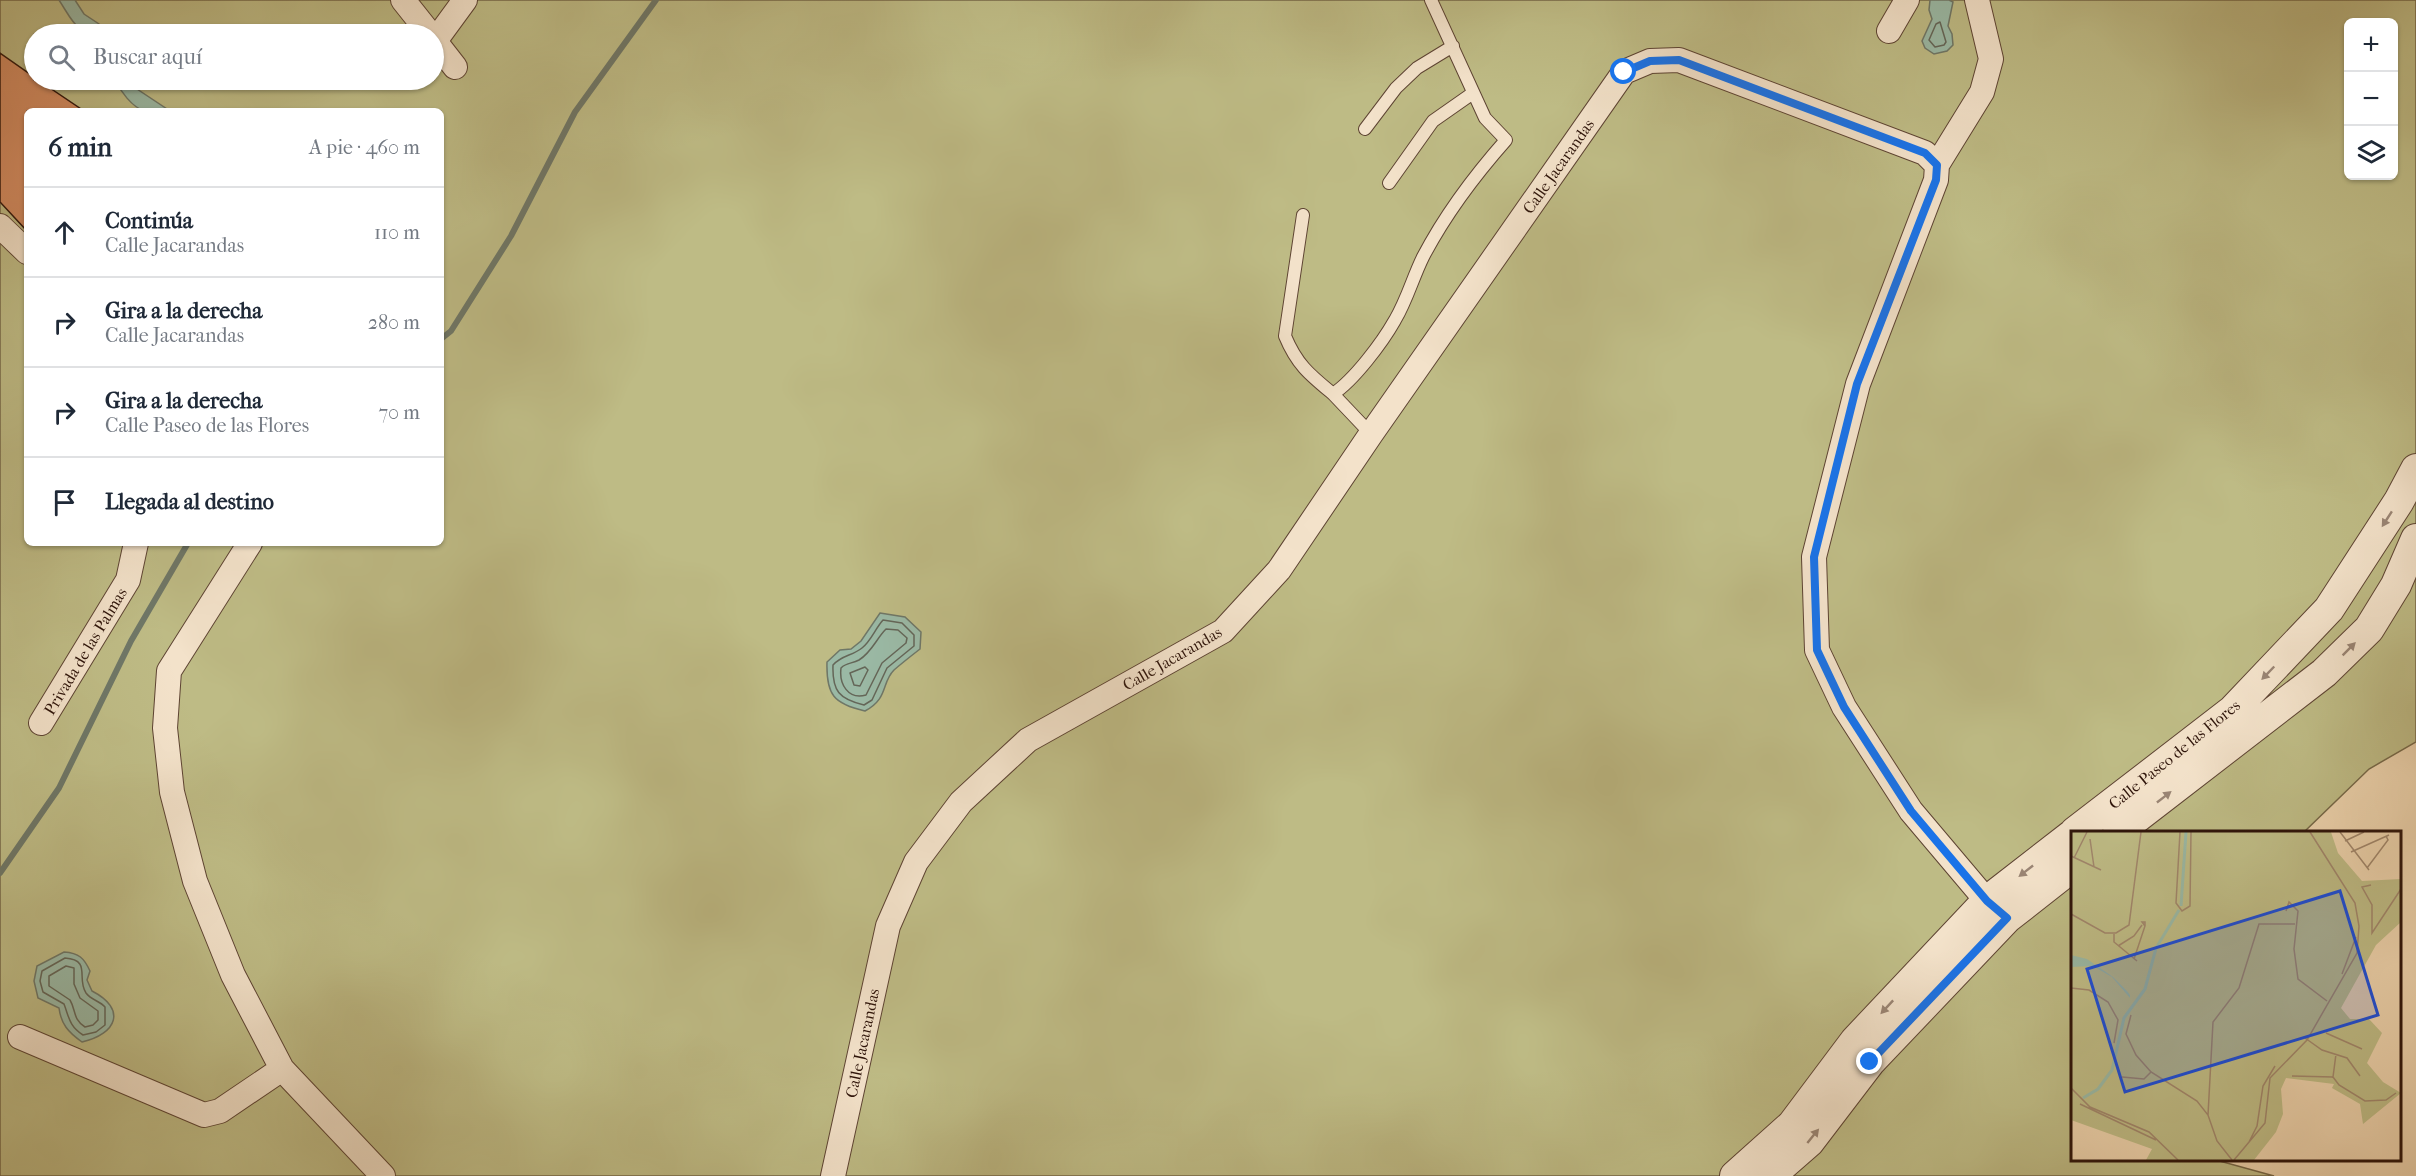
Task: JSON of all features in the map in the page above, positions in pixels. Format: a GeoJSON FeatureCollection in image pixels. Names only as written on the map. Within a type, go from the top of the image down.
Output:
{"type":"FeatureCollection","features":[{"type":"Feature","properties":{"kind":"street"},"geometry":{"type":"LineString","coordinates":[[403,0],[422,24]]}},
{"type":"Feature","properties":{"kind":"street"},"geometry":{"type":"LineString","coordinates":[[444,25],[465,0]]}},
{"type":"Feature","properties":{"kind":"street"},"geometry":{"type":"LineString","coordinates":[[1888,31],[1907,0]]}},
{"type":"Feature","properties":{"kind":"street"},"geometry":{"type":"LineString","coordinates":[[1977,0],[1991,59],[1982,92],[1937,165],[1936,180],[1857,384],[1814,557],[1817,650],[1844,707],[1911,811],[1997,909]]}},
{"type":"Feature","properties":{"kind":"street"},"geometry":{"type":"LineString","coordinates":[[444,53],[454,67]]}},
{"type":"Feature","properties":{"kind":"street","name":"Calle Jacarandas"},"geometry":{"type":"LineString","coordinates":[[833,1176],[888,926],[916,862],[961,802],[1028,740],[1223,631],[1279,570],[1371,434],[1624,72],[1650,61],[1679,60],[1925,153],[1937,165]]}},
{"type":"Feature","properties":{"kind":"street"},"geometry":{"type":"LineString","coordinates":[[0,226],[24,249]]}},
{"type":"Feature","properties":{"kind":"street","name":"Calle Paseo de las Flores"},"geometry":{"type":"LineString","coordinates":[[2078,831],[2232,711],[2329,609],[2399,501],[2416,469]]}},
{"type":"Feature","properties":{"kind":"street","name":"Calle Paseo de las Flores"},"geometry":{"type":"LineString","coordinates":[[2119,831],[2324,673],[2369,629],[2396,585],[2416,539]]}},
{"type":"Feature","properties":{"kind":"street","name":"Privada de las Palmas"},"geometry":{"type":"LineString","coordinates":[[41,723],[128,580],[135,546]]}},
{"type":"Feature","properties":{"kind":"street"},"geometry":{"type":"LineString","coordinates":[[248,546],[169,671],[165,728],[172,792],[195,881],[233,975],[282,1069],[382,1176]]}},
{"type":"Feature","properties":{"kind":"street","name":"Calle Paseo de las Flores"},"geometry":{"type":"LineString","coordinates":[[1734,1176],[1792,1125],[1855,1041],[2071,837]]}},
{"type":"Feature","properties":{"kind":"street","name":"Calle Paseo de las Flores"},"geometry":{"type":"LineString","coordinates":[[1770,1176],[1809,1142],[1870,1062],[1997,909],[2071,868]]}},
{"type":"Feature","properties":{"kind":"street"},"geometry":{"type":"LineString","coordinates":[[20,1037],[204,1114],[220,1111],[282,1069]]}},
{"type":"Feature","properties":{"kind":"lane"},"geometry":{"type":"LineString","coordinates":[[1333,394],[1348,384],[1395,320],[1423,257],[1444,221],[1489,159],[1506,140],[1485,118],[1431,0]]}},
{"type":"Feature","properties":{"kind":"lane"},"geometry":{"type":"LineString","coordinates":[[1365,129],[1396,88],[1417,68],[1453,46]]}},
{"type":"Feature","properties":{"kind":"lane"},"geometry":{"type":"LineString","coordinates":[[1389,183],[1433,121],[1473,93]]}},
{"type":"Feature","properties":{"kind":"lane"},"geometry":{"type":"LineString","coordinates":[[1303,215],[1285,336],[1292,354],[1305,371],[1333,394],[1371,434]]}},
{"type":"Feature","properties":{"kind":"shaded area"},"geometry":{"type":"Polygon","coordinates":[[[0,0],[2416,0],[2416,742],[2369,769],[2305,831],[2071,831],[2071,1161],[2220,1161],[2274,1176],[0,1176],[0,0]]]}},
{"type":"Feature","properties":{"kind":"water"},"geometry":{"type":"Polygon","coordinates":[[[59,0],[75,0],[84,14],[99,24],[75,24],[59,0]]]}},
{"type":"Feature","properties":{"kind":"water"},"geometry":{"type":"Polygon","coordinates":[[[1930,0],[1953,2],[1948,26],[1952,34],[1953,45],[1947,51],[1934,54],[1925,48],[1922,41],[1932,19],[1929,10],[1930,0]]]}},
{"type":"Feature","properties":{"kind":"water"},"geometry":{"type":"Polygon","coordinates":[[[121,90],[138,90],[166,108],[139,108],[121,90]]]}},
{"type":"Feature","properties":{"kind":"water"},"geometry":{"type":"Polygon","coordinates":[[[880,613],[905,617],[921,632],[920,649],[894,670],[878,701],[865,711],[846,705],[834,696],[828,683],[827,662],[840,650],[851,649],[861,641],[880,613]]]}},
{"type":"Feature","properties":{"kind":"water"},"geometry":{"type":"Polygon","coordinates":[[[64,952],[77,955],[86,963],[90,971],[87,980],[92,991],[110,1005],[113,1013],[110,1027],[94,1038],[82,1042],[66,1027],[61,1019],[59,1008],[38,998],[34,981],[37,966],[64,952]]]}},
{"type":"Feature","properties":{"kind":"building"},"geometry":{"type":"Polygon","coordinates":[[[0,53],[24,70],[24,90],[53,90],[80,108],[24,108],[24,228],[0,202],[0,53]]]}},
{"type":"Feature","properties":{"kind":"waterway"},"geometry":{"type":"LineString","coordinates":[[444,337],[451,331],[511,236],[575,112],[656,0]]}},
{"type":"Feature","properties":{"kind":"waterway"},"geometry":{"type":"LineString","coordinates":[[0,873],[59,788],[131,641],[186,546]]}},
{"type":"Feature","properties":{"kind":"route"},"geometry":{"type":"LineString","coordinates":[[1624,72],[1650,61],[1679,60],[1925,153],[1937,165],[1936,180],[1857,384],[1814,557],[1817,650],[1844,707],[1911,811],[1987,901],[2007,918],[1870,1062]]}}]}
